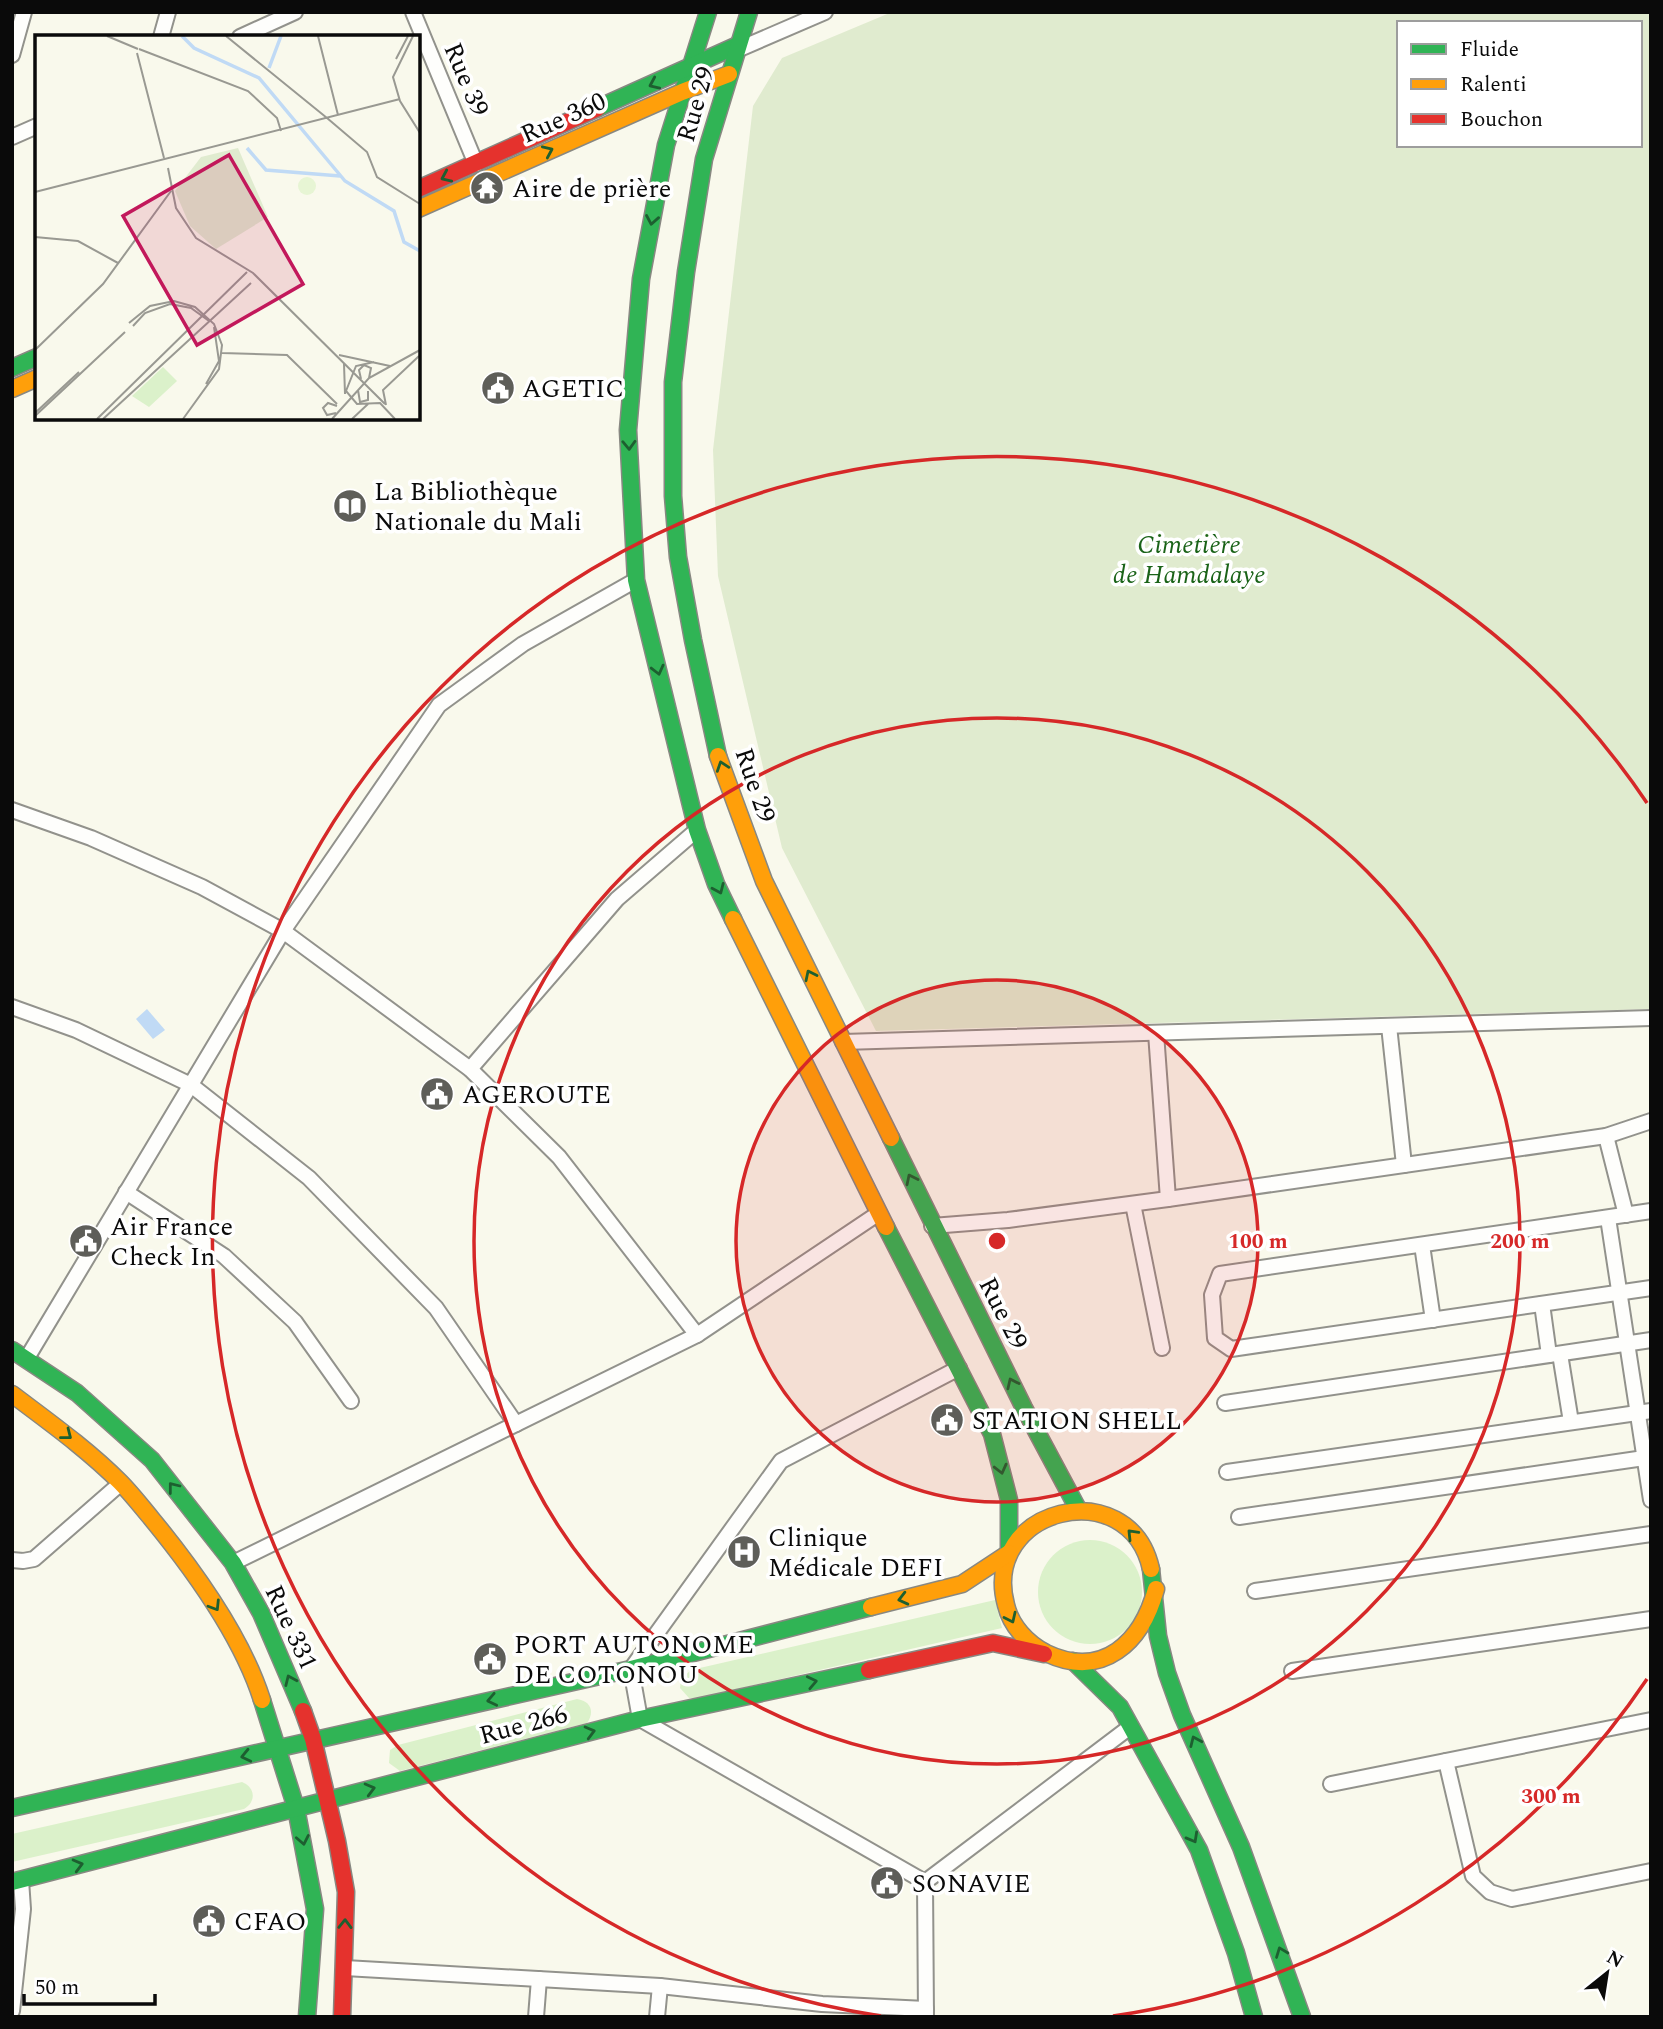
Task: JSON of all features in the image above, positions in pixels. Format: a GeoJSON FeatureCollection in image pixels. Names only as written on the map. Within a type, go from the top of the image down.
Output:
{"type":"FeatureCollection","features":[{"type":"Feature","properties":{"kind":"main road"},"geometry":{"type":"LineString","coordinates":[[708,12],[666,145],[641,279],[628,430],[636,580],[697,830],[716,884],[992,1434],[1009,1500],[1009,1553]]}},
{"type":"Feature","properties":{"kind":"main road","name":"Rue 29"},"geometry":{"type":"LineString","coordinates":[[749,12],[704,159],[686,272],[673,382],[673,496],[678,557],[719,759],[764,881],[932,1226],[1078,1508]]}},
{"type":"Feature","properties":{"kind":"main road"},"geometry":{"type":"LineString","coordinates":[[420,188],[738,48]]}},
{"type":"Feature","properties":{"kind":"main road","name":"Rue 360"},"geometry":{"type":"LineString","coordinates":[[420,207],[729,74]]}},
{"type":"Feature","properties":{"kind":"main road"},"geometry":{"type":"LineString","coordinates":[[12,368],[35,358]]}},
{"type":"Feature","properties":{"kind":"main road"},"geometry":{"type":"LineString","coordinates":[[12,389],[35,379]]}},
{"type":"Feature","properties":{"kind":"main road","name":"Rue 331"},"geometry":{"type":"LineString","coordinates":[[12,1350],[77,1393],[152,1460],[233,1563],[261,1613],[313,1739],[346,1892],[342,2017]]}},
{"type":"Feature","properties":{"kind":"main road"},"geometry":{"type":"LineString","coordinates":[[12,1394],[74,1441],[121,1483],[179,1552],[218,1609],[257,1685],[296,1808],[315,1909],[307,2017]]}},
{"type":"Feature","properties":{"kind":"main road"},"geometry":{"type":"LineString","coordinates":[[1156,1589],[1148,1618],[1130,1643],[1104,1658],[1073,1661],[1049,1656],[1017,1631],[1007,1613],[1003,1572],[1009,1553],[1021,1535],[1037,1521],[1057,1512],[1078,1508],[1109,1515],[1134,1532],[1151,1558],[1156,1589],[1160,1648],[1175,1697],[1231,1822],[1292,1982],[1302,2017]]}},
{"type":"Feature","properties":{"kind":"main road","name":"Rue 266"},"geometry":{"type":"LineString","coordinates":[[12,1808],[631,1669],[962,1584],[1009,1553]]}},
{"type":"Feature","properties":{"kind":"main road","name":"Rue 266"},"geometry":{"type":"LineString","coordinates":[[17,1881],[640,1719],[993,1643],[1049,1656]]}},
{"type":"Feature","properties":{"kind":"main road"},"geometry":{"type":"LineString","coordinates":[[1073,1661],[1119,1707],[1199,1850],[1236,1953],[1254,2017]]}},
{"type":"Feature","properties":{"kind":"street"},"geometry":{"type":"LineString","coordinates":[[12,55],[24,12]]}},
{"type":"Feature","properties":{"kind":"street"},"geometry":{"type":"LineString","coordinates":[[162,35],[168,12]]}},
{"type":"Feature","properties":{"kind":"street"},"geometry":{"type":"LineString","coordinates":[[244,35],[295,12]]}},
{"type":"Feature","properties":{"kind":"street","name":"Rue 39"},"geometry":{"type":"LineString","coordinates":[[412,12],[476,164]]}},
{"type":"Feature","properties":{"kind":"street"},"geometry":{"type":"LineString","coordinates":[[738,48],[825,12]]}},
{"type":"Feature","properties":{"kind":"street"},"geometry":{"type":"LineString","coordinates":[[12,137],[35,127]]}},
{"type":"Feature","properties":{"kind":"street"},"geometry":{"type":"LineString","coordinates":[[27,1358],[283,932],[439,705],[523,644],[636,580]]}},
{"type":"Feature","properties":{"kind":"street"},"geometry":{"type":"LineString","coordinates":[[12,810],[91,838],[202,887],[283,932],[470,1069],[559,1157],[696,1335]]}},
{"type":"Feature","properties":{"kind":"street"},"geometry":{"type":"LineString","coordinates":[[470,1069],[617,899],[697,830]]}},
{"type":"Feature","properties":{"kind":"street"},"geometry":{"type":"LineString","coordinates":[[12,1007],[76,1030],[191,1085],[309,1178],[436,1308],[516,1424]]}},
{"type":"Feature","properties":{"kind":"street"},"geometry":{"type":"LineString","coordinates":[[844,1042],[1651,1018]]}},
{"type":"Feature","properties":{"kind":"street"},"geometry":{"type":"LineString","coordinates":[[1389,1026],[1404,1165]]}},
{"type":"Feature","properties":{"kind":"street"},"geometry":{"type":"LineString","coordinates":[[1156,1033],[1168,1199]]}},
{"type":"Feature","properties":{"kind":"street"},"geometry":{"type":"LineString","coordinates":[[932,1226],[1008,1220],[1133,1204],[1606,1136],[1651,1121]]}},
{"type":"Feature","properties":{"kind":"street"},"geometry":{"type":"LineString","coordinates":[[1606,1136],[1626,1215]]}},
{"type":"Feature","properties":{"kind":"street"},"geometry":{"type":"LineString","coordinates":[[126,1192],[225,1256],[295,1322],[351,1401]]}},
{"type":"Feature","properties":{"kind":"street"},"geometry":{"type":"LineString","coordinates":[[1133,1204],[1162,1348]]}},
{"type":"Feature","properties":{"kind":"street"},"geometry":{"type":"LineString","coordinates":[[1651,1211],[1220,1274],[1212,1295],[1216,1338],[1231,1349],[1651,1288]]}},
{"type":"Feature","properties":{"kind":"street"},"geometry":{"type":"LineString","coordinates":[[233,1563],[696,1335],[879,1213]]}},
{"type":"Feature","properties":{"kind":"street"},"geometry":{"type":"LineString","coordinates":[[1608,1218],[1627,1344],[1644,1412],[1651,1500]]}},
{"type":"Feature","properties":{"kind":"street"},"geometry":{"type":"LineString","coordinates":[[1422,1245],[1433,1320]]}},
{"type":"Feature","properties":{"kind":"street"},"geometry":{"type":"LineString","coordinates":[[1542,1304],[1571,1422]]}},
{"type":"Feature","properties":{"kind":"street"},"geometry":{"type":"LineString","coordinates":[[1225,1403],[1651,1340]]}},
{"type":"Feature","properties":{"kind":"street"},"geometry":{"type":"LineString","coordinates":[[925,1882],[640,1719],[631,1669],[781,1461],[959,1368]]}},
{"type":"Feature","properties":{"kind":"street"},"geometry":{"type":"LineString","coordinates":[[1227,1472],[1644,1412]]}},
{"type":"Feature","properties":{"kind":"street"},"geometry":{"type":"LineString","coordinates":[[1239,1517],[1648,1458]]}},
{"type":"Feature","properties":{"kind":"street"},"geometry":{"type":"LineString","coordinates":[[12,1560],[34,1559],[121,1483]]}},
{"type":"Feature","properties":{"kind":"street"},"geometry":{"type":"LineString","coordinates":[[1255,1591],[1651,1534]]}},
{"type":"Feature","properties":{"kind":"street"},"geometry":{"type":"LineString","coordinates":[[1292,1671],[1651,1619]]}},
{"type":"Feature","properties":{"kind":"street"},"geometry":{"type":"LineString","coordinates":[[1331,1784],[1651,1720]]}},
{"type":"Feature","properties":{"kind":"street"},"geometry":{"type":"LineString","coordinates":[[925,1882],[1130,1727]]}},
{"type":"Feature","properties":{"kind":"street"},"geometry":{"type":"LineString","coordinates":[[1446,1761],[1473,1876],[1490,1892],[1512,1899],[1651,1871]]}},
{"type":"Feature","properties":{"kind":"street"},"geometry":{"type":"LineString","coordinates":[[12,2011],[23,1909],[17,1881]]}},
{"type":"Feature","properties":{"kind":"street"},"geometry":{"type":"LineString","coordinates":[[345,1968],[660,1986],[822,2010],[926,2013],[925,1882]]}},
{"type":"Feature","properties":{"kind":"street"},"geometry":{"type":"LineString","coordinates":[[536,2017],[539,1979]]}},
{"type":"Feature","properties":{"kind":"street"},"geometry":{"type":"LineString","coordinates":[[657,2017],[660,1986]]}},
{"type":"Feature","properties":{"kind":"green space","name":"Cimetière de Hamdalaye"},"geometry":{"type":"Polygon","coordinates":[[[892,12],[1651,12],[1651,1009],[876,1031],[782,848],[718,576],[713,450],[753,106],[782,58],[892,12]]]}},
{"type":"Feature","properties":{"kind":"green space"},"geometry":{"type":"Polygon","coordinates":[[[1090,1540],[1110,1544],[1127,1555],[1138,1572],[1142,1592],[1138,1612],[1127,1629],[1110,1640],[1090,1644],[1070,1640],[1053,1629],[1042,1612],[1038,1592],[1042,1572],[1053,1555],[1070,1544],[1090,1540]]]}},
{"type":"Feature","properties":{"kind":"green space"},"geometry":{"type":"Polygon","coordinates":[[[995,1600],[1002,1628],[698,1698],[689,1698],[680,1688],[681,1679],[691,1670],[995,1600]]]}},
{"type":"Feature","properties":{"kind":"green space"},"geometry":{"type":"Polygon","coordinates":[[[577,1699],[586,1702],[590,1708],[591,1715],[587,1723],[400,1771],[389,1763],[390,1750],[398,1745],[577,1699]]]}},
{"type":"Feature","properties":{"kind":"green space"},"geometry":{"type":"Polygon","coordinates":[[[242,1782],[250,1788],[253,1795],[251,1803],[244,1809],[12,1862],[12,1834],[242,1782]]]}},
{"type":"Feature","properties":{"kind":"water"},"geometry":{"type":"Polygon","coordinates":[[[147,1009],[165,1030],[153,1039],[136,1019],[147,1009]]]}},
{"type":"Feature","properties":{"kind":"traffic: fast"},"geometry":{"type":"LineString","coordinates":[[708,12],[666,145],[641,279],[628,430],[636,580],[697,830],[716,884],[733,919]]}},
{"type":"Feature","properties":{"kind":"traffic: fast"},"geometry":{"type":"LineString","coordinates":[[718,756],[678,557],[673,496],[673,382],[686,272],[704,159],[749,12]]}},
{"type":"Feature","properties":{"kind":"traffic: fast"},"geometry":{"type":"LineString","coordinates":[[598,108],[738,45]]}},
{"type":"Feature","properties":{"kind":"traffic: fast"},"geometry":{"type":"LineString","coordinates":[[12,368],[35,358]]}},
{"type":"Feature","properties":{"kind":"traffic: fast"},"geometry":{"type":"LineString","coordinates":[[891,1138],[1024,1408],[1078,1509]]}},
{"type":"Feature","properties":{"kind":"traffic: fast"},"geometry":{"type":"LineString","coordinates":[[886,1227],[992,1434],[1009,1500],[1009,1553]]}},
{"type":"Feature","properties":{"kind":"traffic: fast"},"geometry":{"type":"LineString","coordinates":[[12,1350],[77,1393],[152,1460],[233,1563],[261,1613],[303,1711]]}},
{"type":"Feature","properties":{"kind":"traffic: fast"},"geometry":{"type":"LineString","coordinates":[[1151,1569],[1158,1636],[1167,1673],[1182,1715],[1241,1847],[1302,2017]]}},
{"type":"Feature","properties":{"kind":"traffic: fast"},"geometry":{"type":"LineString","coordinates":[[12,1808],[631,1669],[871,1607]]}},
{"type":"Feature","properties":{"kind":"traffic: fast"},"geometry":{"type":"LineString","coordinates":[[1073,1661],[1120,1707],[1199,1850],[1236,1953],[1254,2017]]}},
{"type":"Feature","properties":{"kind":"traffic: fast"},"geometry":{"type":"LineString","coordinates":[[12,1882],[640,1719],[869,1670]]}},
{"type":"Feature","properties":{"kind":"traffic: fast"},"geometry":{"type":"LineString","coordinates":[[262,1700],[296,1808],[315,1909],[307,2017]]}},
{"type":"Feature","properties":{"kind":"traffic: slow"},"geometry":{"type":"LineString","coordinates":[[420,208],[682,92],[729,74]]}},
{"type":"Feature","properties":{"kind":"traffic: slow"},"geometry":{"type":"LineString","coordinates":[[12,389],[35,379]]}},
{"type":"Feature","properties":{"kind":"traffic: slow"},"geometry":{"type":"LineString","coordinates":[[718,756],[764,881],[891,1138]]}},
{"type":"Feature","properties":{"kind":"traffic: slow"},"geometry":{"type":"LineString","coordinates":[[733,919],[886,1227]]}},
{"type":"Feature","properties":{"kind":"traffic: slow"},"geometry":{"type":"LineString","coordinates":[[12,1394],[94,1458],[124,1486],[151,1518],[215,1604],[242,1652],[262,1700]]}},
{"type":"Feature","properties":{"kind":"traffic: slow"},"geometry":{"type":"LineString","coordinates":[[1151,1569],[1137,1538],[1115,1520],[1089,1512],[1060,1514],[1035,1525],[1015,1545],[1004,1572],[1006,1605],[1016,1627],[1032,1644],[1046,1653],[1085,1662],[1102,1659],[1130,1640],[1150,1608],[1156,1589]]}},
{"type":"Feature","properties":{"kind":"traffic: slow"},"geometry":{"type":"LineString","coordinates":[[871,1607],[962,1584],[1009,1553]]}},
{"type":"Feature","properties":{"kind":"traffic: jam"},"geometry":{"type":"LineString","coordinates":[[420,188],[598,108]]}},
{"type":"Feature","properties":{"kind":"traffic: jam"},"geometry":{"type":"LineString","coordinates":[[869,1670],[993,1643],[1044,1654]]}},
{"type":"Feature","properties":{"kind":"traffic: jam"},"geometry":{"type":"LineString","coordinates":[[303,1711],[313,1739],[346,1892],[342,2017]]}},
{"type":"Feature","properties":{"kind":"place","name":"Aire de prière"},"geometry":{"type":"Point","coordinates":[487,188]}},
{"type":"Feature","properties":{"kind":"place","name":"AGETIC"},"geometry":{"type":"Point","coordinates":[498,388]}},
{"type":"Feature","properties":{"kind":"place","name":"La Bibliothèque Nationale du Mali"},"geometry":{"type":"Point","coordinates":[350,506]}},
{"type":"Feature","properties":{"kind":"place","name":"AGEROUTE"},"geometry":{"type":"Point","coordinates":[437,1094]}},
{"type":"Feature","properties":{"kind":"place","name":"Air France Check In"},"geometry":{"type":"Point","coordinates":[86,1241]}},
{"type":"Feature","properties":{"kind":"place","name":"STATION SHELL"},"geometry":{"type":"Point","coordinates":[947,1420]}},
{"type":"Feature","properties":{"kind":"place","name":"Clinique Médicale DEFI"},"geometry":{"type":"Point","coordinates":[744,1552]}},
{"type":"Feature","properties":{"kind":"place","name":"PORT AUTONOME DE COTONOU"},"geometry":{"type":"Point","coordinates":[490,1659]}},
{"type":"Feature","properties":{"kind":"place","name":"SONAVIE"},"geometry":{"type":"Point","coordinates":[887,1883]}},
{"type":"Feature","properties":{"kind":"place","name":"CFAO"},"geometry":{"type":"Point","coordinates":[209,1921]}}]}
